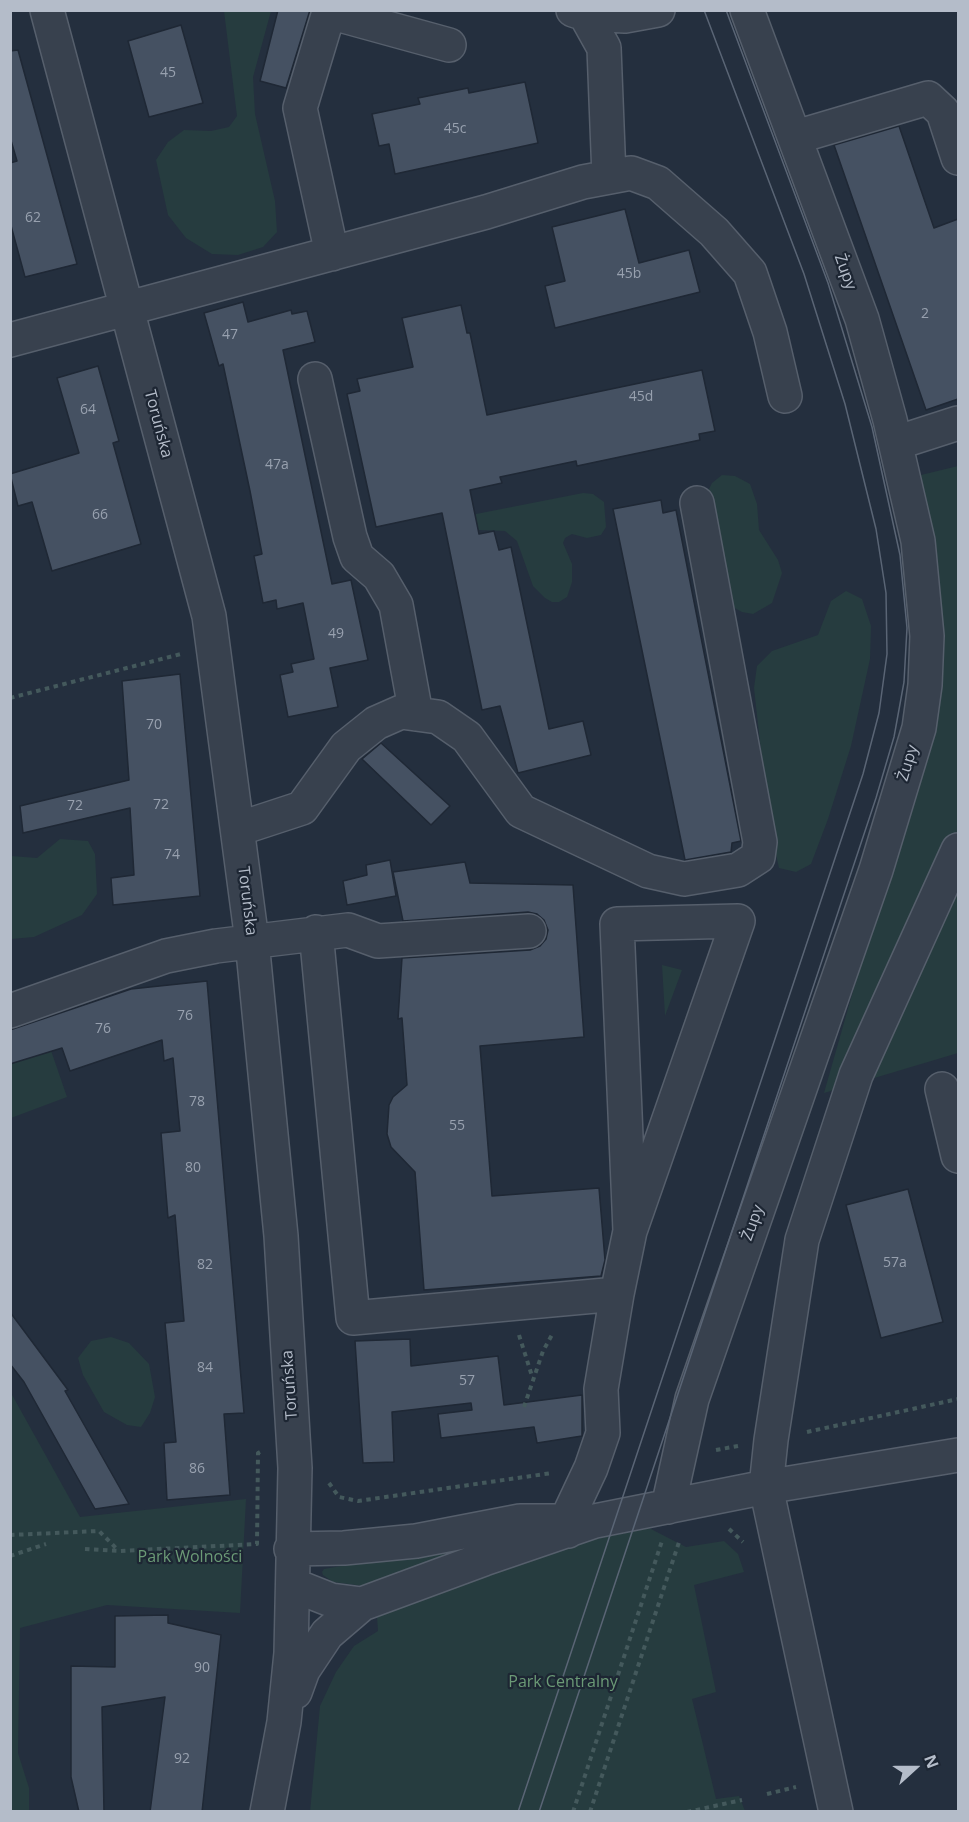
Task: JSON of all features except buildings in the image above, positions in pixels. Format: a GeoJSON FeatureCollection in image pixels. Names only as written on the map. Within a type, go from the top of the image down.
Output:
{"type":"FeatureCollection","features":[{"type":"Feature","properties":{"kind":"street","name":"Toruńska"},"geometry":{"type":"LineString","coordinates":[[47,10],[209,616],[252,941],[281,1236],[295,1468],[291,1549],[293,1585],[291,1653],[284,1722],[267,1812]]}},
{"type":"Feature","properties":{"kind":"street"},"geometry":{"type":"LineString","coordinates":[[579,12],[625,16],[658,10]]}},
{"type":"Feature","properties":{"kind":"street","name":"Żupy"},"geometry":{"type":"LineString","coordinates":[[666,1519],[692,1399],[850,947],[919,728],[925,685],[927,636],[925,593],[909,494],[896,443],[862,319],[747,10]]}},
{"type":"Feature","properties":{"kind":"street"},"geometry":{"type":"LineString","coordinates":[[332,254],[300,108],[329,12],[448,45]]}},
{"type":"Feature","properties":{"kind":"street"},"geometry":{"type":"LineString","coordinates":[[579,12],[604,48],[609,177]]}},
{"type":"Feature","properties":{"kind":"street"},"geometry":{"type":"LineString","coordinates":[[796,137],[928,98],[943,112],[958,158]]}},
{"type":"Feature","properties":{"kind":"street"},"geometry":{"type":"LineString","coordinates":[[10,340],[486,213],[584,182],[631,173],[658,183],[714,232],[750,273],[770,332],[785,396]]}},
{"type":"Feature","properties":{"kind":"street"},"geometry":{"type":"LineString","coordinates":[[315,379],[350,537],[357,557],[380,576],[396,605],[416,714]]}},
{"type":"Feature","properties":{"kind":"street"},"geometry":{"type":"LineString","coordinates":[[896,443],[958,423]]}},
{"type":"Feature","properties":{"kind":"street"},"geometry":{"type":"LineString","coordinates":[[238,829],[302,808],[346,747],[376,723],[401,712],[438,717],[467,737],[521,811],[648,871],[684,879],[738,870],[758,857],[760,842],[696,503]]}},
{"type":"Feature","properties":{"kind":"street"},"geometry":{"type":"LineString","coordinates":[[836,1812],[766,1487],[771,1440],[802,1240],[856,1075],[958,850]]}},
{"type":"Feature","properties":{"kind":"street"},"geometry":{"type":"LineString","coordinates":[[576,1524],[603,1433],[601,1389],[630,1231],[738,921],[617,924],[630,1231]]}},
{"type":"Feature","properties":{"kind":"street"},"geometry":{"type":"LineString","coordinates":[[10,1011],[166,956],[252,941],[348,930],[378,941],[529,931]]}},
{"type":"Feature","properties":{"kind":"street"},"geometry":{"type":"LineString","coordinates":[[316,932],[353,1318],[617,1294]]}},
{"type":"Feature","properties":{"kind":"street"},"geometry":{"type":"LineString","coordinates":[[942,1089],[958,1156]]}},
{"type":"Feature","properties":{"kind":"street"},"geometry":{"type":"LineString","coordinates":[[291,1549],[392,1544],[520,1521],[576,1524],[666,1519],[766,1487],[958,1455]]}},
{"type":"Feature","properties":{"kind":"street"},"geometry":{"type":"LineString","coordinates":[[284,1722],[303,1670],[327,1634],[362,1604],[576,1524]]}},
{"type":"Feature","properties":{"kind":"street"},"geometry":{"type":"LineString","coordinates":[[293,1585],[332,1600],[362,1604]]}},
{"type":"Feature","properties":{"kind":"path"},"geometry":{"type":"LineString","coordinates":[[10,698],[184,653]]}},
{"type":"Feature","properties":{"kind":"path"},"geometry":{"type":"LineString","coordinates":[[510,1304],[532,1377]]}},
{"type":"Feature","properties":{"kind":"path"},"geometry":{"type":"LineString","coordinates":[[707,1451],[771,1440],[958,1399]]}},
{"type":"Feature","properties":{"kind":"path"},"geometry":{"type":"LineString","coordinates":[[85,1549],[119,1551],[257,1544],[258,1453],[266,1452]]}},
{"type":"Feature","properties":{"kind":"path"},"geometry":{"type":"LineString","coordinates":[[325,1477],[339,1497],[358,1501],[591,1468]]}},
{"type":"Feature","properties":{"kind":"path"},"geometry":{"type":"LineString","coordinates":[[573,1812],[666,1519]]}},
{"type":"Feature","properties":{"kind":"path"},"geometry":{"type":"LineString","coordinates":[[10,1535],[99,1531],[119,1551]]}},
{"type":"Feature","properties":{"kind":"path"},"geometry":{"type":"LineString","coordinates":[[590,1812],[680,1538]]}},
{"type":"Feature","properties":{"kind":"path"},"geometry":{"type":"LineString","coordinates":[[10,1556],[46,1544]]}},
{"type":"Feature","properties":{"kind":"path"},"geometry":{"type":"LineString","coordinates":[[767,1794],[803,1785]]}},
{"type":"Feature","properties":{"kind":"path"},"geometry":{"type":"LineString","coordinates":[[687,1812],[742,1800]]}},
{"type":"Feature","properties":{"kind":"green space"},"geometry":{"type":"Polygon","coordinates":[[[224,11],[271,11],[253,77],[255,114],[275,201],[277,232],[263,247],[238,255],[212,254],[186,238],[168,215],[156,160],[168,142],[184,130],[211,131],[229,127],[237,116],[224,11]]]}},
{"type":"Feature","properties":{"kind":"green space"},"geometry":{"type":"Polygon","coordinates":[[[958,466],[958,1053],[824,1093],[877,907],[897,859],[931,741],[942,690],[938,589],[921,475],[958,466]]]}},
{"type":"Feature","properties":{"kind":"green space"},"geometry":{"type":"Polygon","coordinates":[[[722,475],[735,476],[750,484],[757,504],[759,530],[778,560],[782,573],[772,603],[753,614],[742,612],[727,604],[705,497],[712,483],[722,475]]]}},
{"type":"Feature","properties":{"kind":"green space"},"geometry":{"type":"Polygon","coordinates":[[[583,493],[593,494],[604,502],[606,527],[601,535],[587,538],[572,534],[565,538],[563,543],[572,564],[572,582],[567,597],[559,602],[552,602],[545,598],[533,586],[517,541],[505,531],[478,530],[468,524],[471,515],[583,493]]]}},
{"type":"Feature","properties":{"kind":"green space"},"geometry":{"type":"Polygon","coordinates":[[[846,591],[862,599],[871,626],[870,659],[851,746],[828,819],[811,864],[796,872],[779,868],[769,823],[754,688],[757,666],[772,651],[818,635],[831,601],[846,591]]]}},
{"type":"Feature","properties":{"kind":"green space"},"geometry":{"type":"Polygon","coordinates":[[[60,839],[88,841],[95,854],[97,894],[82,915],[34,937],[11,939],[11,856],[37,858],[60,839]]]}},
{"type":"Feature","properties":{"kind":"green space"},"geometry":{"type":"Polygon","coordinates":[[[662,965],[682,970],[665,1016],[662,965]]]}},
{"type":"Feature","properties":{"kind":"green space"},"geometry":{"type":"Polygon","coordinates":[[[46,1036],[67,1097],[11,1118],[11,1064],[35,1056],[31,1041],[46,1036]]]}},
{"type":"Feature","properties":{"kind":"green space"},"geometry":{"type":"Polygon","coordinates":[[[111,1337],[129,1343],[149,1364],[155,1397],[150,1413],[141,1427],[127,1425],[104,1412],[83,1375],[78,1358],[91,1341],[111,1337]]]}},
{"type":"Feature","properties":{"kind":"green space","name":"Park Wolności"},"geometry":{"type":"Polygon","coordinates":[[[11,1393],[80,1517],[246,1499],[240,1613],[107,1605],[20,1628],[18,1753],[29,1788],[29,1812],[10,1811],[11,1393]]]}},
{"type":"Feature","properties":{"kind":"green space","name":"Park Centralny"},"geometry":{"type":"Polygon","coordinates":[[[649,1528],[686,1547],[724,1541],[738,1554],[744,1572],[694,1585],[716,1692],[692,1699],[716,1799],[739,1796],[745,1811],[310,1812],[320,1706],[336,1672],[354,1646],[378,1631],[377,1617],[429,1593],[557,1547],[649,1528]]]}},
{"type":"Feature","properties":{"kind":"green space"},"geometry":{"type":"Polygon","coordinates":[[[445,1553],[448,1555],[442,1560],[364,1586],[333,1582],[322,1572],[324,1569],[347,1565],[445,1553]]]}},
{"type":"Feature","properties":{"kind":"tram line"},"geometry":{"type":"LineString","coordinates":[[518,1812],[863,774],[879,713],[887,654],[886,593],[876,529],[845,404],[804,274],[704,10]]}},
{"type":"Feature","properties":{"kind":"tram line"},"geometry":{"type":"LineString","coordinates":[[539,1812],[876,798],[894,737],[904,682],[907,628],[900,555],[872,427],[828,283],[726,10]]}}]}
